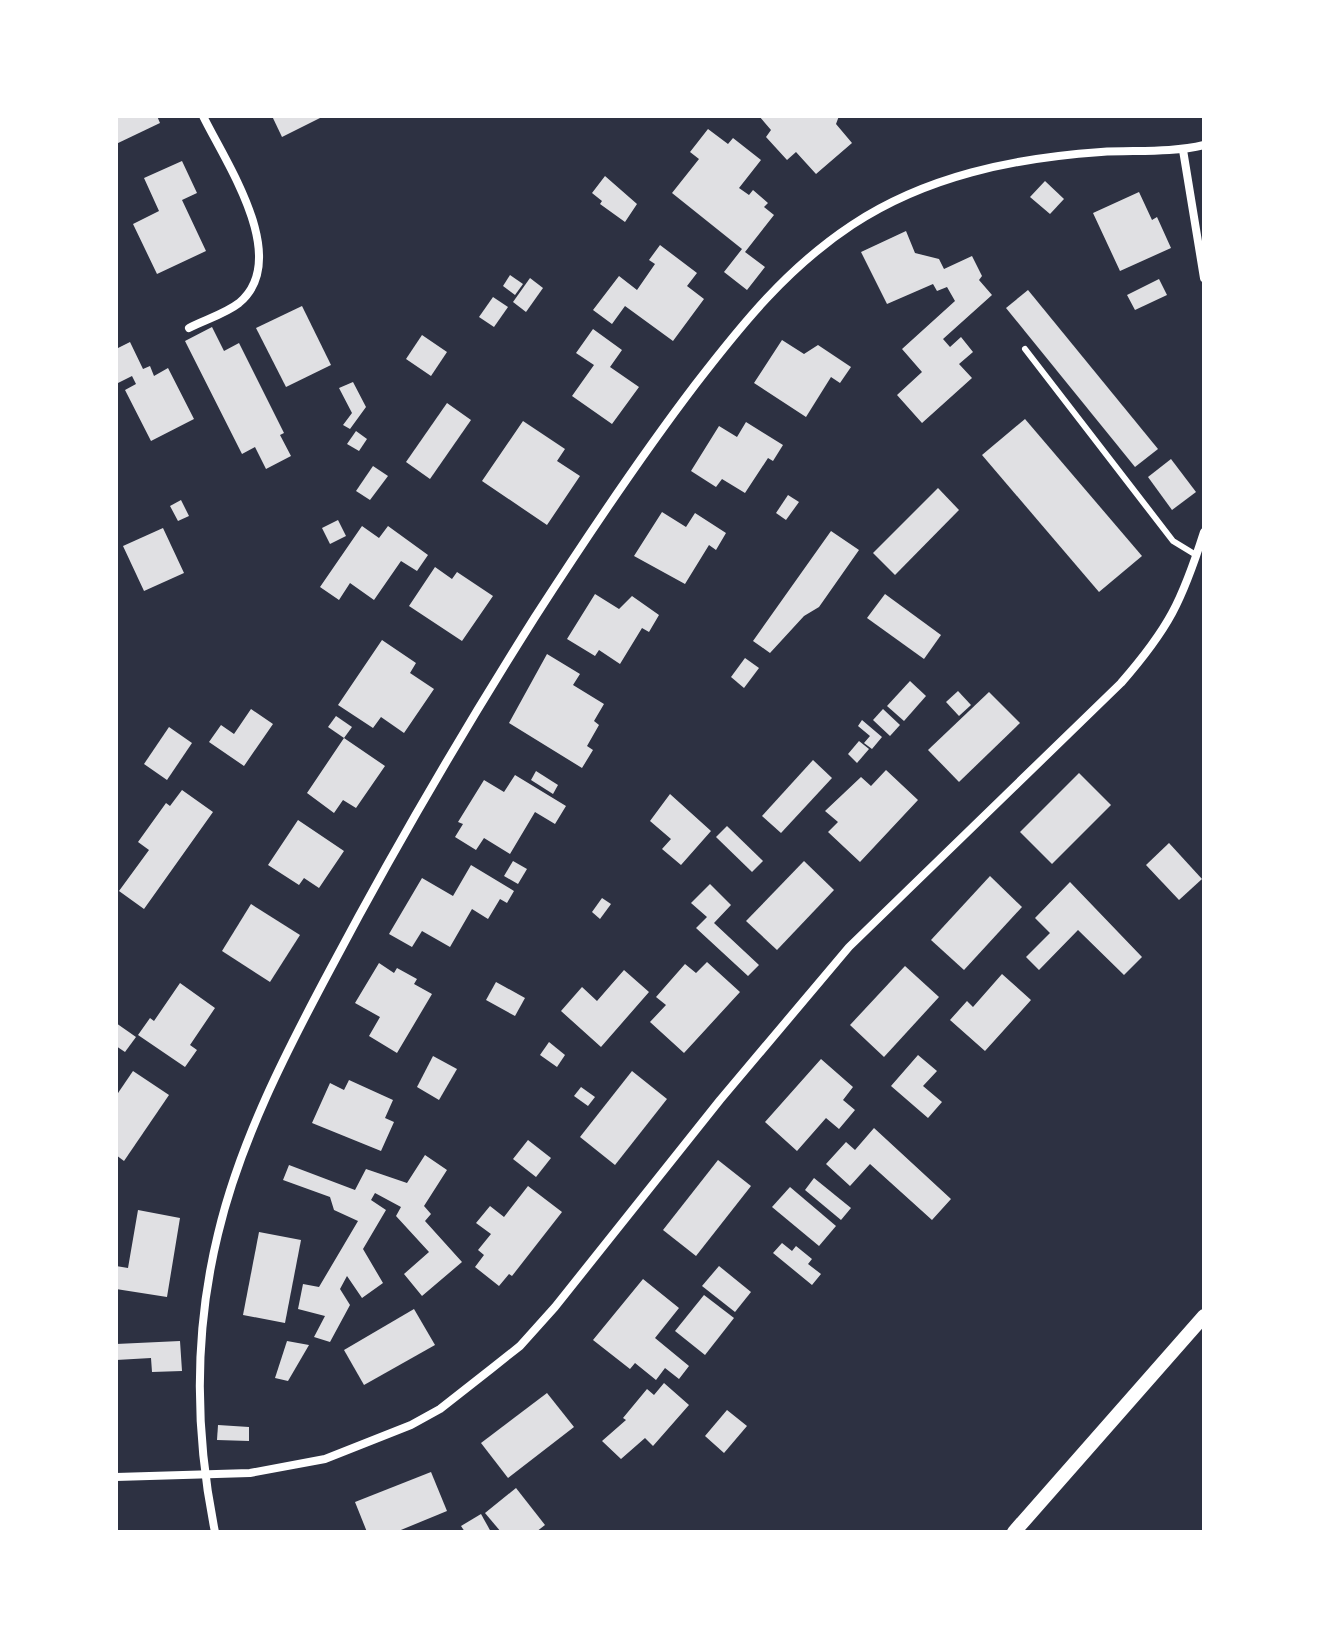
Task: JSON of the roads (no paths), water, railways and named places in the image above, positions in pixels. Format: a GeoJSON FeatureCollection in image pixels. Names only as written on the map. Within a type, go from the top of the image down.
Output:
{"type":"FeatureCollection","features":[{"type":"Feature","properties":{"kind":"street"},"geometry":{"type":"LineString","coordinates":[[189,328],[239,303],[257,278],[260,257],[258,233],[203,116]]}},
{"type":"Feature","properties":{"kind":"street"},"geometry":{"type":"LineString","coordinates":[[215,1532],[203,1473],[200,1396],[202,1328],[218,1234],[251,1136],[292,1044],[391,855],[490,688],[599,518],[665,424],[776,285],[854,224],[899,198],[1017,159],[1152,149],[1183,150],[1204,145]]}},
{"type":"Feature","properties":{"kind":"street"},"geometry":{"type":"LineString","coordinates":[[1183,150],[1204,278]]}},
{"type":"Feature","properties":{"kind":"street"},"geometry":{"type":"LineString","coordinates":[[116,1477],[250,1473],[310,1462],[380,1438],[440,1409],[520,1346],[849,947],[1121,683],[1157,641],[1184,594],[1204,532]]}},
{"type":"Feature","properties":{"kind":"street"},"geometry":{"type":"LineString","coordinates":[[1014,1532],[1204,1316]]}},
{"type":"Feature","properties":{"kind":"lane"},"geometry":{"type":"LineString","coordinates":[[1025,349],[1173,541],[1196,555]]}}]}
